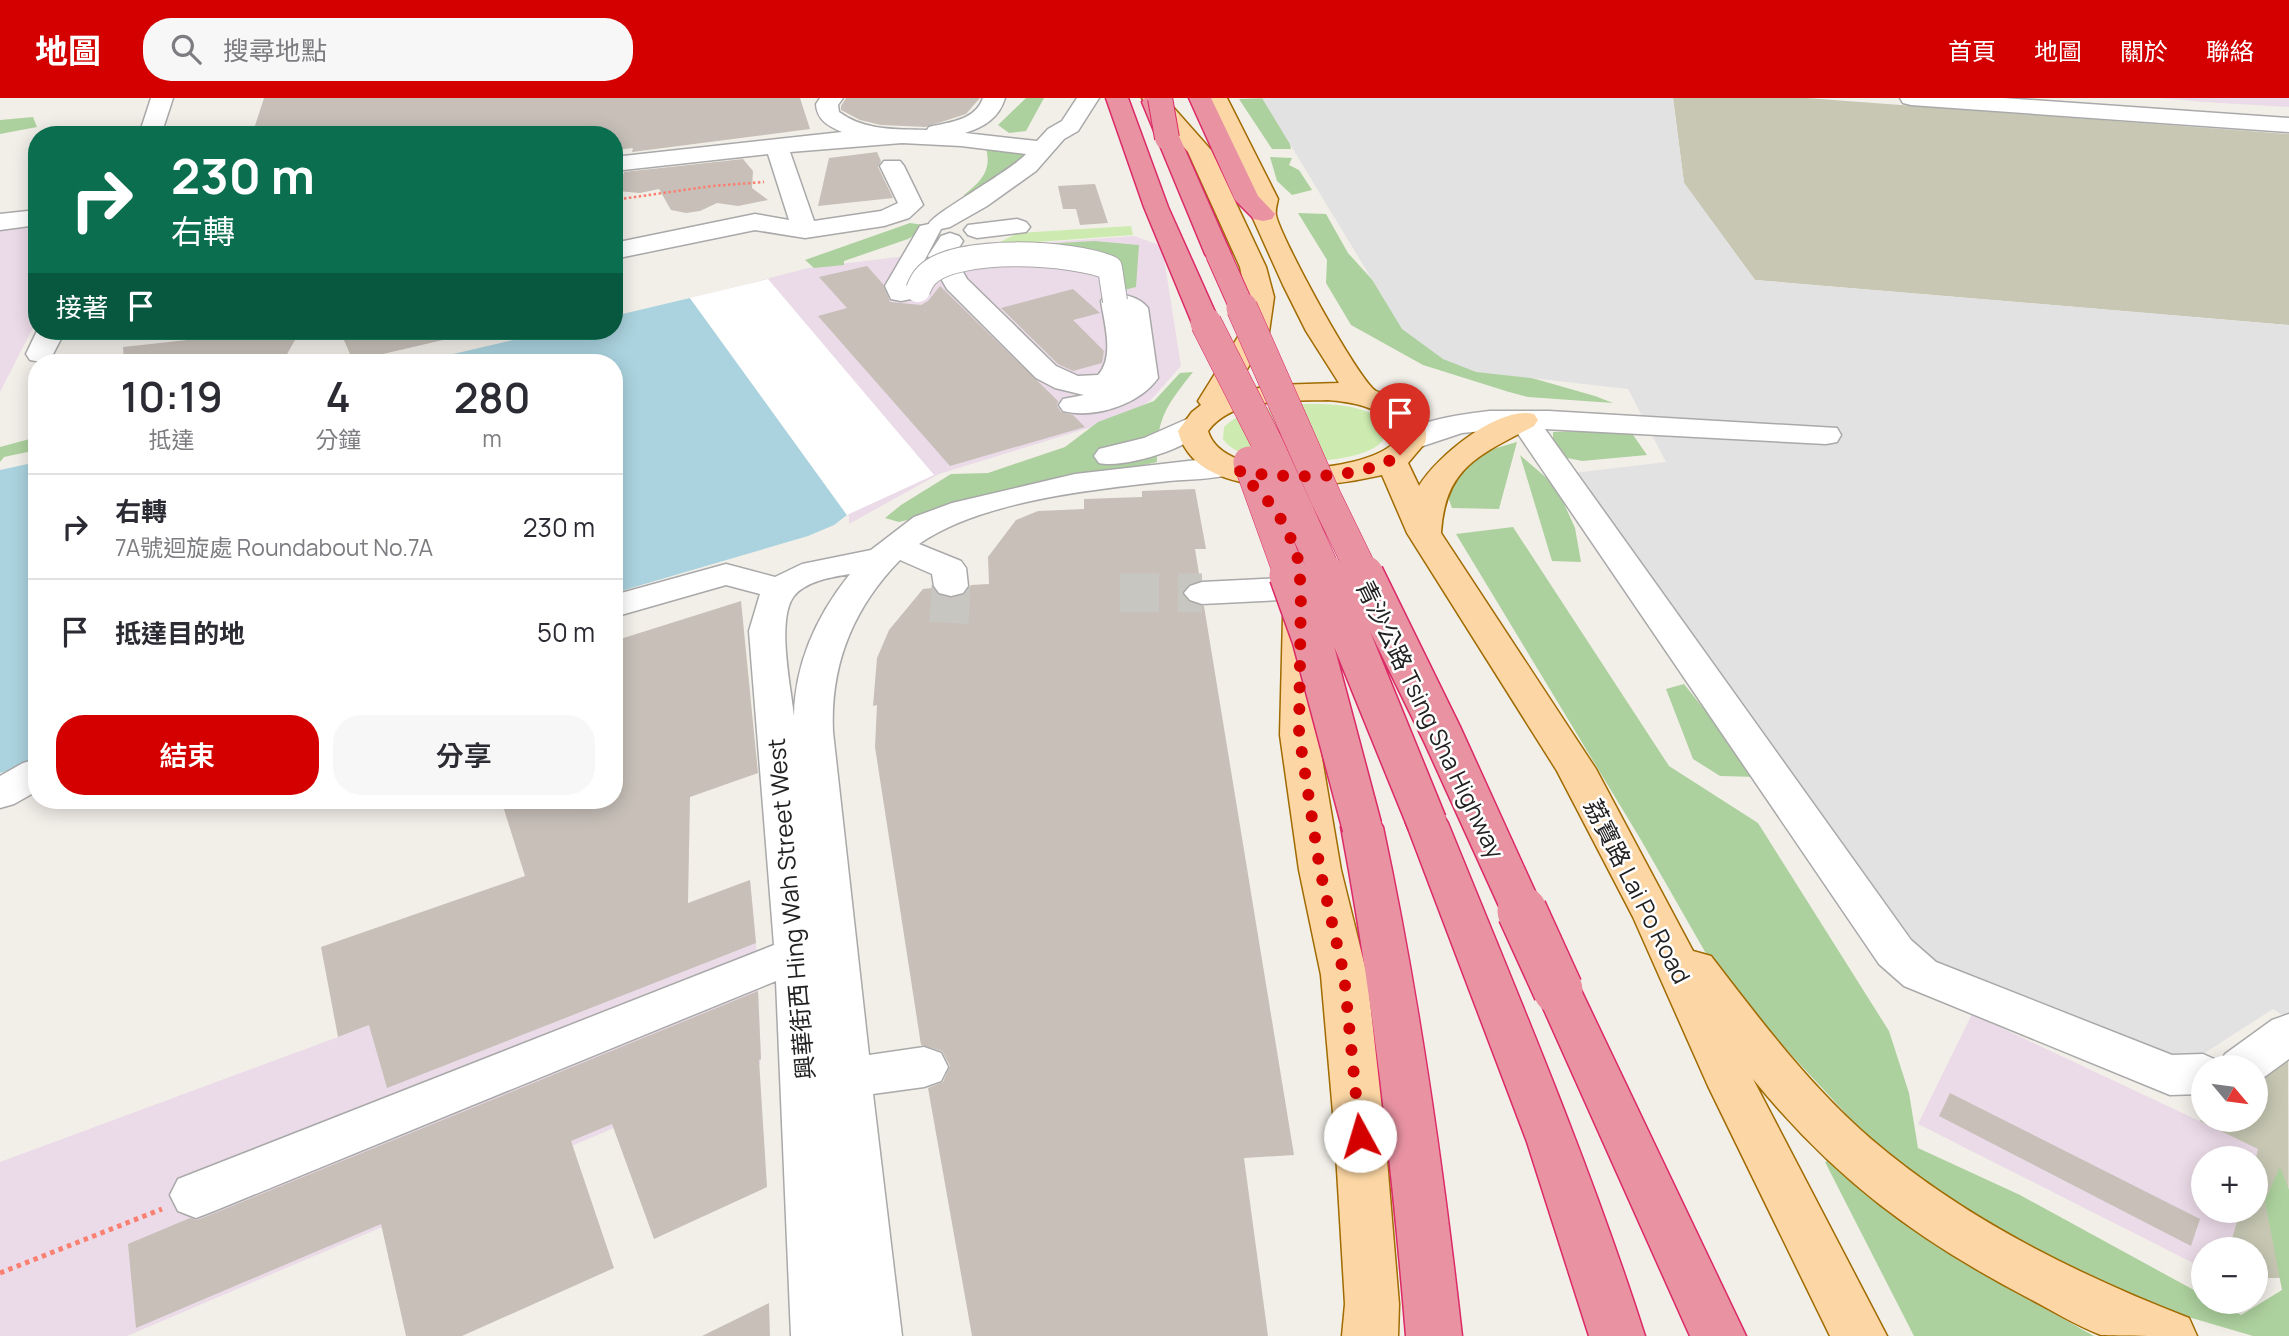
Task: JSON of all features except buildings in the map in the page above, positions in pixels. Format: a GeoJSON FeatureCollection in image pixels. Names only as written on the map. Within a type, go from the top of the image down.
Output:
{"type":"FeatureCollection","features":[{"type":"Feature","properties":{"kind":"highway"},"geometry":{"type":"LineString","coordinates":[[1093,98],[1156,207]]}},
{"type":"Feature","properties":{"kind":"highway"},"geometry":{"type":"LineString","coordinates":[[1117,98],[1156,207],[1206,323],[1238,383],[1361,652],[1538,1103],[1590,1249],[1617,1336]]}},
{"type":"Feature","properties":{"kind":"highway","name":"青沙公路 Tsing Sha Highway"},"geometry":{"type":"LineString","coordinates":[[1152,98],[1167,138],[1326,498],[1442,734],[1714,1331]]}},
{"type":"Feature","properties":{"kind":"highway"},"geometry":{"type":"LineString","coordinates":[[1160,98],[1167,138]]}},
{"type":"Feature","properties":{"kind":"highway"},"geometry":{"type":"LineString","coordinates":[[1200,98],[1247,200],[1263,214]]}},
{"type":"Feature","properties":{"kind":"highway"},"geometry":{"type":"LineString","coordinates":[[1206,323],[1222,384],[1312,639],[1362,827],[1383,932],[1403,1061],[1424,1224],[1433,1336]]}},
{"type":"Feature","properties":{"kind":"main road","name":"興華街西 Hing Wah Street West"},"geometry":{"type":"LineString","coordinates":[[1152,98],[1199,150],[1254,267],[1260,297],[1255,332],[1199,420]]}},
{"type":"Feature","properties":{"kind":"main road"},"geometry":{"type":"LineString","coordinates":[[1216,98],[1266,199],[1263,214],[1302,297],[1334,354],[1372,399]]}},
{"type":"Feature","properties":{"kind":"main road"},"geometry":{"type":"LineString","coordinates":[[1370,1336],[1372,1304],[1344,975],[1320,870],[1299,734],[1301,588],[1297,553],[1285,525],[1268,501],[1231,469],[1206,456],[1195,442],[1193,431],[1199,420],[1241,399],[1328,391],[1372,399]]}},
{"type":"Feature","properties":{"kind":"main road","name":"荔寶路 Lai Po Road"},"geometry":{"type":"LineString","coordinates":[[1372,399],[1405,418],[1412,433],[1401,451],[1424,533],[1576,769],[1655,917],[1732,1086],[1859,1336]]}},
{"type":"Feature","properties":{"kind":"main road"},"geometry":{"type":"LineString","coordinates":[[1424,533],[1424,510],[1428,496],[1445,470],[1464,453],[1512,421]]}},
{"type":"Feature","properties":{"kind":"main road"},"geometry":{"type":"LineString","coordinates":[[1231,469],[1264,475],[1324,474],[1372,467],[1401,451]]}},
{"type":"Feature","properties":{"kind":"main road"},"geometry":{"type":"LineString","coordinates":[[1655,917],[1776,1074],[1853,1154],[1927,1211],[2025,1271],[2148,1330],[2169,1336]]}},
{"type":"Feature","properties":{"kind":"street"},"geometry":{"type":"LineString","coordinates":[[153,126],[162,98]]}},
{"type":"Feature","properties":{"kind":"street"},"geometry":{"type":"LineString","coordinates":[[832,98],[827,104],[828,114],[853,130],[902,136],[1051,141]]}},
{"type":"Feature","properties":{"kind":"street"},"geometry":{"type":"LineString","coordinates":[[623,166],[945,131],[979,119],[991,109],[994,98]]}},
{"type":"Feature","properties":{"kind":"street"},"geometry":{"type":"LineString","coordinates":[[1051,141],[1068,98]]}},
{"type":"Feature","properties":{"kind":"street"},"geometry":{"type":"LineString","coordinates":[[976,219],[1051,141],[1070,126],[1088,98]]}},
{"type":"Feature","properties":{"kind":"street"},"geometry":{"type":"LineString","coordinates":[[1911,98],[2289,125]]}},
{"type":"Feature","properties":{"kind":"street"},"geometry":{"type":"LineString","coordinates":[[2057,98],[2118,100],[2289,115]]}},
{"type":"Feature","properties":{"kind":"street"},"geometry":{"type":"LineString","coordinates":[[778,149],[805,230]]}},
{"type":"Feature","properties":{"kind":"street"},"geometry":{"type":"LineString","coordinates":[[623,249],[755,222],[805,230],[884,218],[900,213],[911,205],[892,166]]}},
{"type":"Feature","properties":{"kind":"street"},"geometry":{"type":"LineString","coordinates":[[0,222],[28,218]]}},
{"type":"Feature","properties":{"kind":"street"},"geometry":{"type":"LineString","coordinates":[[942,240],[928,273],[909,292],[898,286],[942,240],[962,221],[976,219],[1017,227]]}},
{"type":"Feature","properties":{"kind":"street"},"geometry":{"type":"LineString","coordinates":[[942,240],[967,259],[1043,254],[1088,260],[1110,268],[1120,361],[1107,382],[1095,386],[1063,383],[1046,372],[956,283],[942,240]]}},
{"type":"Feature","properties":{"kind":"street"},"geometry":{"type":"LineString","coordinates":[[1074,405],[1109,399],[1128,392],[1143,378],[1134,308],[1115,301]]}},
{"type":"Feature","properties":{"kind":"street"},"geometry":{"type":"LineString","coordinates":[[1372,399],[1441,414],[1512,421],[1826,435]]}},
{"type":"Feature","properties":{"kind":"street","name":"興華街西 Hing Wah Street West"},"geometry":{"type":"LineString","coordinates":[[928,524],[939,503],[972,488],[1045,466],[1146,449],[1171,439],[1199,420]]}},
{"type":"Feature","properties":{"kind":"street"},"geometry":{"type":"LineString","coordinates":[[1401,451],[1431,430],[1512,421]]}},
{"type":"Feature","properties":{"kind":"street"},"geometry":{"type":"LineString","coordinates":[[1512,421],[1895,952],[1920,974],[2170,1075],[2191,1074]]}},
{"type":"Feature","properties":{"kind":"street","name":"興華街西 Hing Wah Street West"},"geometry":{"type":"LineString","coordinates":[[874,1336],[816,772],[814,692],[819,666],[834,627],[853,593],[888,553],[928,524],[1005,499],[1083,481],[1161,470],[1231,469]]}},
{"type":"Feature","properties":{"kind":"street"},"geometry":{"type":"LineString","coordinates":[[888,553],[949,568],[951,586]]}},
{"type":"Feature","properties":{"kind":"street","name":"興華街西 Hing Wah Street West"},"geometry":{"type":"LineString","coordinates":[[819,1336],[797,954],[767,631],[770,610],[780,589],[815,572],[888,553]]}},
{"type":"Feature","properties":{"kind":"street"},"geometry":{"type":"LineString","coordinates":[[623,603],[726,574],[780,589]]}},
{"type":"Feature","properties":{"kind":"street"},"geometry":{"type":"LineString","coordinates":[[1202,593],[1301,588]]}},
{"type":"Feature","properties":{"kind":"street"},"geometry":{"type":"LineString","coordinates":[[0,794],[28,777]]}},
{"type":"Feature","properties":{"kind":"street"},"geometry":{"type":"LineString","coordinates":[[196,1195],[797,954]]}},
{"type":"Feature","properties":{"kind":"street"},"geometry":{"type":"LineString","coordinates":[[2259,1055],[2289,1033]]}},
{"type":"Feature","properties":{"kind":"street"},"geometry":{"type":"LineString","coordinates":[[846,1078],[925,1067]]}},
{"type":"Feature","properties":{"kind":"path"},"geometry":{"type":"LineString","coordinates":[[623,199],[712,186],[789,180]]}},
{"type":"Feature","properties":{"kind":"path"},"geometry":{"type":"LineString","coordinates":[[0,1273],[196,1195]]}},
{"type":"Feature","properties":{"kind":"shaded area"},"geometry":{"type":"Polygon","coordinates":[[[1262,98],[1673,98],[1684,183],[1755,280],[2289,325],[2289,1019],[2273,1009],[2203,1054],[2159,1057],[1931,964],[1897,934],[1565,474],[1666,462],[1628,389],[1476,372],[1443,359],[1402,329],[1262,98]]]}},
{"type":"Feature","properties":{"kind":"shaded area"},"geometry":{"type":"Polygon","coordinates":[[[1673,98],[1807,98],[2289,134],[2289,325],[1755,280],[1684,183],[1673,98]]]}},
{"type":"Feature","properties":{"kind":"shaded area"},"geometry":{"type":"Polygon","coordinates":[[[2160,98],[2289,98],[2289,107],[2204,102],[2160,98]]]}},
{"type":"Feature","properties":{"kind":"shaded area"},"geometry":{"type":"Polygon","coordinates":[[[28,221],[28,338],[0,392],[0,224],[28,221]]]}},
{"type":"Feature","properties":{"kind":"shaded area"},"geometry":{"type":"Polygon","coordinates":[[[1134,236],[1162,246],[1181,366],[1151,400],[1128,416],[939,474],[849,524],[849,516],[692,298],[808,268],[938,250],[1134,236]]]}},
{"type":"Feature","properties":{"kind":"shaded area"},"geometry":{"type":"Polygon","coordinates":[[[750,880],[756,943],[761,1059],[759,1066],[127,1336],[0,1336],[0,1162],[750,880]]]}},
{"type":"Feature","properties":{"kind":"shaded area"},"geometry":{"type":"Polygon","coordinates":[[[1972,1014],[2191,1117],[2191,1132],[2223,1132],[2253,1146],[2191,1146],[2191,1223],[2237,1223],[2232,1237],[2191,1237],[2191,1262],[1918,1124],[1972,1014]]]}},
{"type":"Feature","properties":{"kind":"shaded area"},"geometry":{"type":"Polygon","coordinates":[[[2288,1058],[2289,1278],[2268,1278],[2268,1237],[2232,1237],[2237,1223],[2268,1223],[2268,1146],[2252,1146],[2223,1132],[2268,1132],[2268,1072],[2288,1058]]]}},
{"type":"Feature","properties":{"kind":"green space"},"geometry":{"type":"Polygon","coordinates":[[[1026,98],[1044,98],[1026,131],[1009,133],[998,125],[1026,98]]]}},
{"type":"Feature","properties":{"kind":"green space"},"geometry":{"type":"Polygon","coordinates":[[[1268,98],[1288,131],[1291,149],[1272,149],[1239,99],[1268,98]]]}},
{"type":"Feature","properties":{"kind":"green space"},"geometry":{"type":"Polygon","coordinates":[[[33,117],[37,126],[0,134],[0,120],[33,117]]]}},
{"type":"Feature","properties":{"kind":"green space"},"geometry":{"type":"Polygon","coordinates":[[[986,148],[1035,152],[968,202],[964,195],[980,180],[986,169],[986,148]]]}},
{"type":"Feature","properties":{"kind":"green space"},"geometry":{"type":"Polygon","coordinates":[[[1270,157],[1292,158],[1289,165],[1299,170],[1312,190],[1292,195],[1277,181],[1270,157]]]}},
{"type":"Feature","properties":{"kind":"green space"},"geometry":{"type":"Polygon","coordinates":[[[1298,213],[1326,214],[1348,253],[1417,329],[1444,353],[1613,403],[1528,397],[1509,392],[1423,365],[1351,325],[1326,283],[1327,260],[1298,213]]]}},
{"type":"Feature","properties":{"kind":"green space"},"geometry":{"type":"Polygon","coordinates":[[[910,223],[924,225],[923,230],[908,239],[844,261],[844,265],[814,268],[805,260],[910,223]]]}},
{"type":"Feature","properties":{"kind":"green space"},"geometry":{"type":"Polygon","coordinates":[[[1131,226],[1133,235],[994,245],[1018,233],[1131,226]]]}},
{"type":"Feature","properties":{"kind":"green space"},"geometry":{"type":"Polygon","coordinates":[[[1094,241],[1139,245],[1136,287],[1121,291],[1113,263],[1025,245],[1094,241]]]}},
{"type":"Feature","properties":{"kind":"green space"},"geometry":{"type":"Polygon","coordinates":[[[1193,372],[1170,403],[1161,423],[1157,462],[899,522],[885,518],[951,474],[988,473],[1065,447],[1098,422],[1154,401],[1180,373],[1193,372]]]}},
{"type":"Feature","properties":{"kind":"green space"},"geometry":{"type":"Polygon","coordinates":[[[1300,404],[1347,406],[1370,413],[1384,428],[1384,438],[1377,446],[1363,453],[1344,458],[1297,462],[1251,456],[1234,449],[1223,439],[1224,427],[1241,415],[1260,409],[1300,404]]]}},
{"type":"Feature","properties":{"kind":"green space"},"geometry":{"type":"Polygon","coordinates":[[[1629,429],[1647,455],[1582,461],[1553,455],[1553,432],[1629,429]]]}},
{"type":"Feature","properties":{"kind":"green space"},"geometry":{"type":"Polygon","coordinates":[[[28,439],[28,452],[4,457],[0,462],[0,447],[28,439]]]}},
{"type":"Feature","properties":{"kind":"green space"},"geometry":{"type":"Polygon","coordinates":[[[1517,442],[1499,509],[1452,508],[1444,486],[1447,480],[1486,451],[1517,442]]]}},
{"type":"Feature","properties":{"kind":"green space"},"geometry":{"type":"Polygon","coordinates":[[[1520,455],[1556,486],[1575,528],[1581,562],[1552,561],[1520,455]]]}},
{"type":"Feature","properties":{"kind":"green space"},"geometry":{"type":"Polygon","coordinates":[[[1513,527],[1669,766],[1758,823],[1889,1031],[1909,1093],[1918,1148],[2020,1195],[2191,1288],[2191,1314],[2268,1314],[2268,1299],[2282,1290],[2268,1217],[2268,1194],[2280,1167],[2289,1190],[2289,1336],[2253,1336],[2124,1298],[1988,1223],[1958,1260],[2094,1336],[1914,1336],[1825,1162],[1873,1143],[1720,978],[1641,840],[1456,534],[1513,527]]]}},
{"type":"Feature","properties":{"kind":"green space"},"geometry":{"type":"Polygon","coordinates":[[[1684,684],[1758,777],[1720,776],[1693,759],[1666,689],[1684,684]]]}},
{"type":"Feature","properties":{"kind":"water"},"geometry":{"type":"Polygon","coordinates":[[[690,298],[847,515],[834,525],[808,536],[623,590],[623,354],[453,354],[513,340],[623,340],[623,314],[690,298]]]}},
{"type":"Feature","properties":{"kind":"water"},"geometry":{"type":"Polygon","coordinates":[[[28,464],[28,765],[0,773],[0,470],[28,464]]]}},
{"type":"Feature","properties":{"kind":"pier"},"geometry":{"type":"Polygon","coordinates":[[[768,279],[934,475],[847,515],[690,298],[768,279]]]}},
{"type":"Feature","properties":{"kind":"tunnel"},"geometry":{"type":"LineString","coordinates":[[949,623],[951,586]]}},
{"type":"Feature","properties":{"kind":"tunnel"},"geometry":{"type":"LineString","coordinates":[[1120,593],[1202,593]]}},
{"type":"Feature","properties":{"kind":"route"},"geometry":{"type":"LineString","coordinates":[[1360,1136],[1344,975],[1320,870],[1299,734],[1301,588],[1297,553],[1285,525],[1268,501],[1239,471],[1264,475],[1324,474],[1372,467],[1400,455]]}}]}
